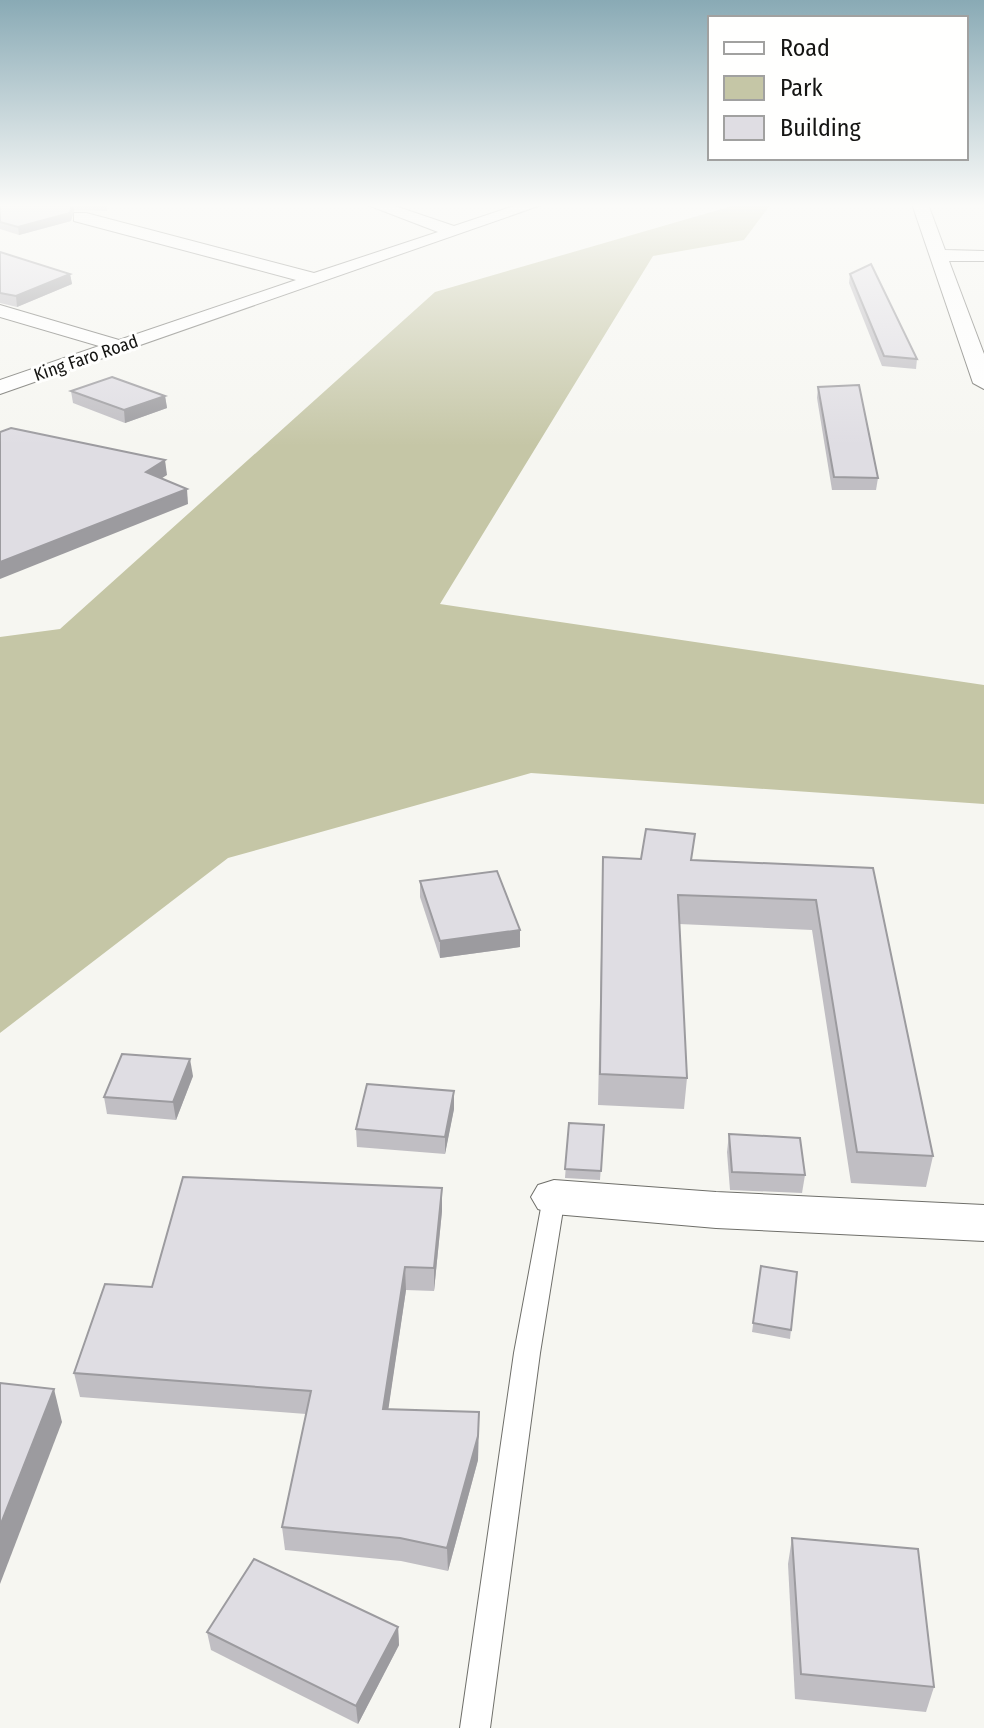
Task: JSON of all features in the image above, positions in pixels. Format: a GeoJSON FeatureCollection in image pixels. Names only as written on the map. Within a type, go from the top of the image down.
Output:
{"type":"FeatureCollection","features":[{"type":"Feature","properties":{"kind":"street","name":"King Faro Road"},"geometry":{"type":"LineString","coordinates":[[0,387],[298,285]]}},
{"type":"Feature","properties":{"kind":"street"},"geometry":{"type":"LineString","coordinates":[[949,285],[984,383]]}},
{"type":"Feature","properties":{"kind":"street"},"geometry":{"type":"LineString","coordinates":[[0,311],[119,346]]}},
{"type":"Feature","properties":{"kind":"street"},"geometry":{"type":"LineString","coordinates":[[554,1197],[716,1210],[984,1223]]}},
{"type":"Feature","properties":{"kind":"lane"},"geometry":{"type":"LineString","coordinates":[[475,1728],[527,1353],[554,1197]]}},
{"type":"Feature","properties":{"kind":"green space"},"geometry":{"type":"Polygon","coordinates":[[[460,285],[635,285],[440,604],[984,685],[984,804],[531,773],[228,858],[0,1033],[0,637],[60,629],[435,292],[460,285]]]}},
{"type":"Feature","properties":{"kind":"building"},"geometry":{"type":"Polygon","coordinates":[[[0,285],[44,285],[16,296],[0,293],[0,285]]]}},
{"type":"Feature","properties":{"kind":"building"},"geometry":{"type":"Polygon","coordinates":[[[854,285],[881,285],[917,359],[884,356],[854,285]]]}},
{"type":"Feature","properties":{"kind":"building"},"geometry":{"type":"Polygon","coordinates":[[[112,377],[165,396],[124,410],[71,391],[112,377]]]}},
{"type":"Feature","properties":{"kind":"building"},"geometry":{"type":"Polygon","coordinates":[[[859,385],[878,478],[834,477],[818,387],[859,385]]]}},
{"type":"Feature","properties":{"kind":"building"},"geometry":{"type":"Polygon","coordinates":[[[11,428],[165,460],[146,472],[187,489],[0,562],[0,432],[11,428]]]}},
{"type":"Feature","properties":{"kind":"building"},"geometry":{"type":"Polygon","coordinates":[[[646,829],[695,834],[691,860],[873,868],[933,1156],[857,1152],[816,900],[678,895],[687,1078],[600,1074],[603,857],[641,859],[646,829]]]}},
{"type":"Feature","properties":{"kind":"building"},"geometry":{"type":"Polygon","coordinates":[[[497,871],[520,930],[440,941],[420,881],[497,871]]]}},
{"type":"Feature","properties":{"kind":"building"},"geometry":{"type":"Polygon","coordinates":[[[122,1054],[190,1059],[173,1102],[104,1097],[122,1054]]]}},
{"type":"Feature","properties":{"kind":"building"},"geometry":{"type":"Polygon","coordinates":[[[367,1084],[454,1091],[445,1137],[356,1129],[367,1084]]]}},
{"type":"Feature","properties":{"kind":"building"},"geometry":{"type":"Polygon","coordinates":[[[569,1123],[604,1125],[601,1171],[565,1169],[569,1123]]]}},
{"type":"Feature","properties":{"kind":"building"},"geometry":{"type":"Polygon","coordinates":[[[729,1134],[800,1138],[805,1175],[732,1172],[729,1134]]]}},
{"type":"Feature","properties":{"kind":"building"},"geometry":{"type":"Polygon","coordinates":[[[183,1177],[442,1188],[434,1268],[405,1267],[383,1409],[479,1412],[478,1436],[447,1548],[400,1538],[282,1527],[311,1391],[74,1373],[105,1284],[152,1287],[183,1177]]]}},
{"type":"Feature","properties":{"kind":"building"},"geometry":{"type":"Polygon","coordinates":[[[761,1266],[797,1272],[791,1330],[753,1323],[761,1266]]]}},
{"type":"Feature","properties":{"kind":"building"},"geometry":{"type":"Polygon","coordinates":[[[0,1383],[54,1389],[0,1526],[0,1383]]]}},
{"type":"Feature","properties":{"kind":"building"},"geometry":{"type":"Polygon","coordinates":[[[792,1538],[918,1549],[934,1687],[801,1674],[792,1538]]]}},
{"type":"Feature","properties":{"kind":"building"},"geometry":{"type":"Polygon","coordinates":[[[254,1559],[398,1627],[356,1706],[207,1632],[254,1559]]]}}]}
